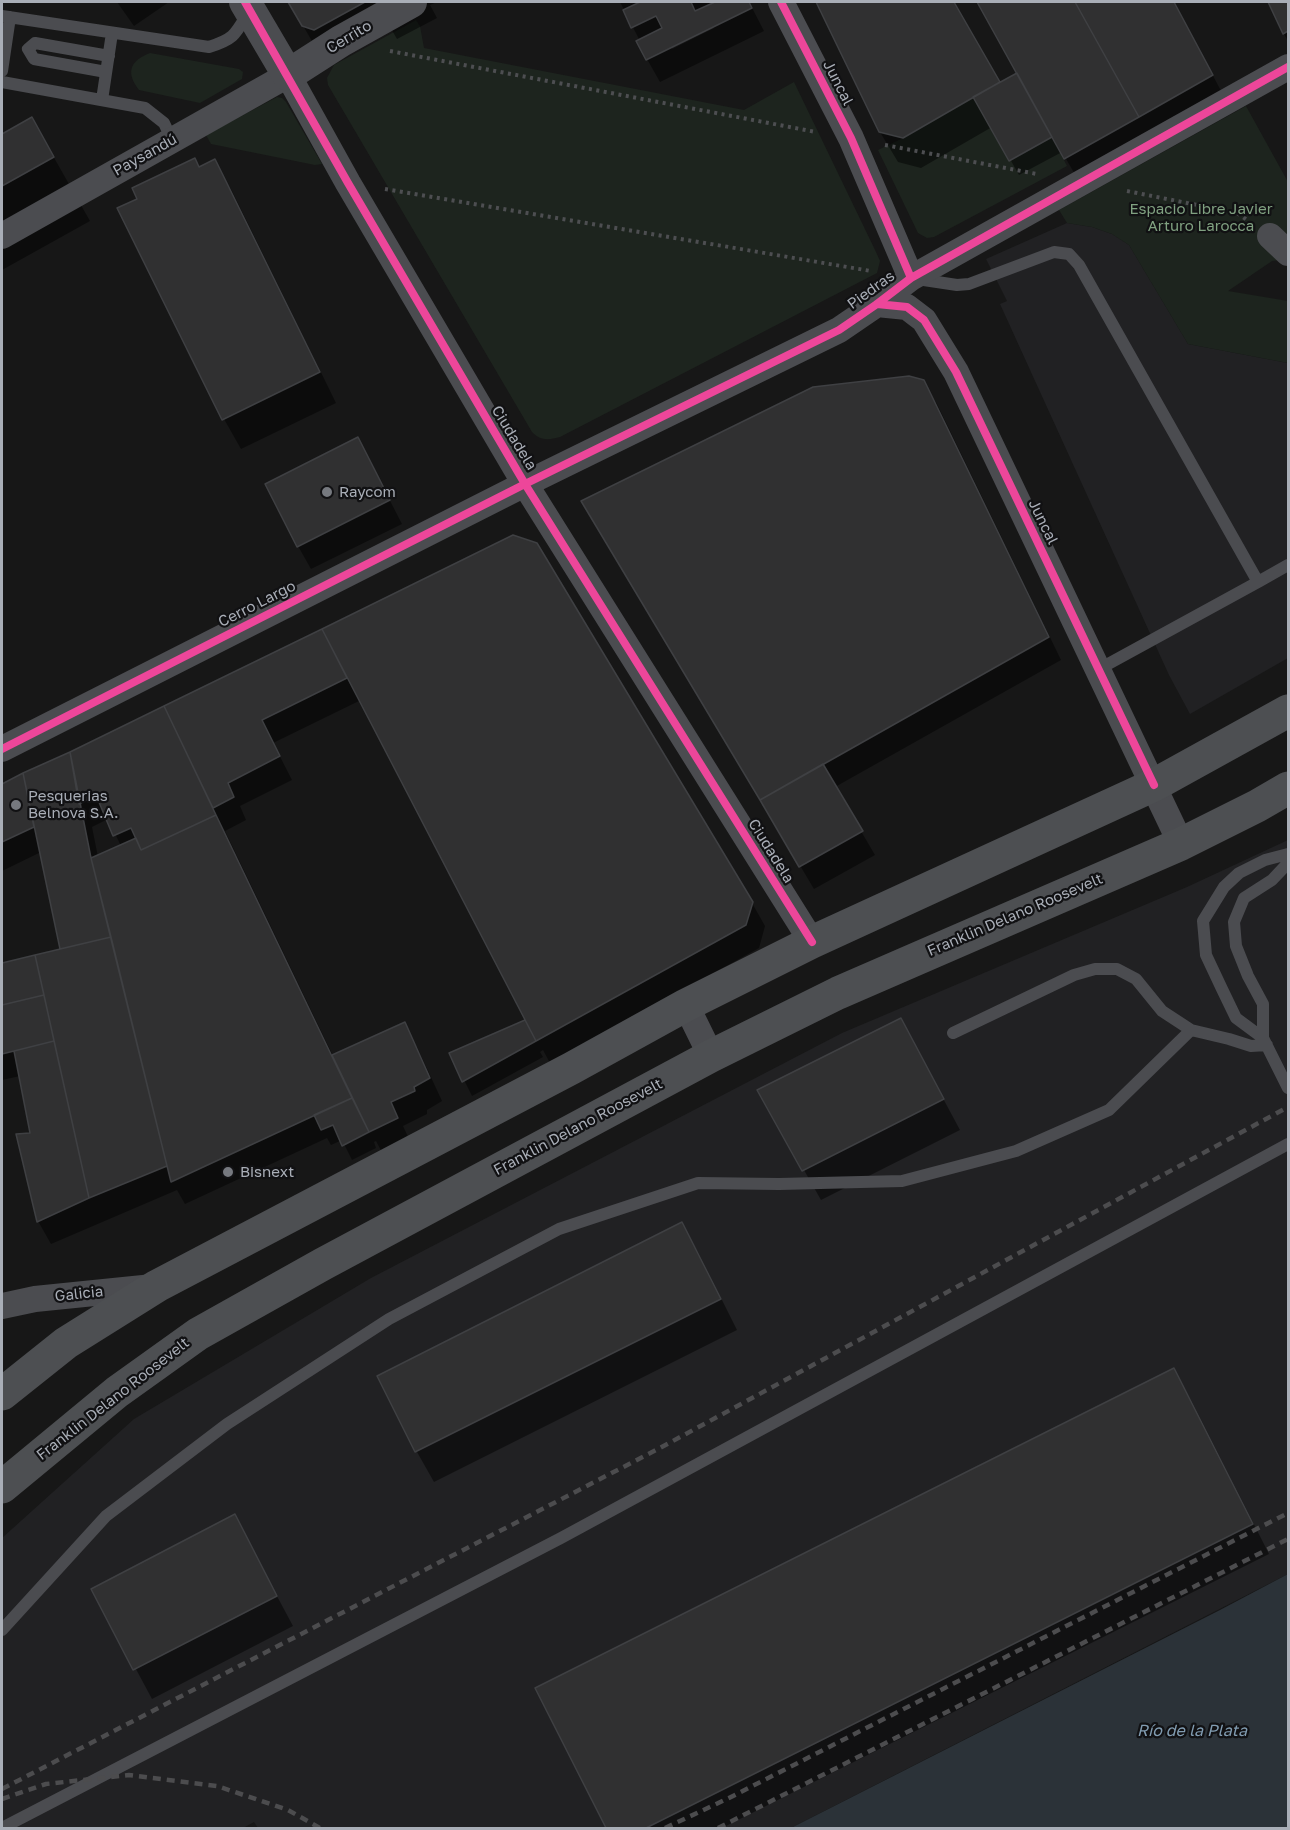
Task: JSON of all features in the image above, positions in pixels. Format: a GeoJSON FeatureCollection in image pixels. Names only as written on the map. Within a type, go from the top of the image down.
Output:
{"type":"FeatureCollection","features":[{"type":"Feature","properties":{"kind":"main road"},"geometry":{"type":"LineString","coordinates":[[2,1394],[66,1343],[157,1287],[572,1068],[686,1005],[812,942],[1154,785],[1288,711]]}},
{"type":"Feature","properties":{"kind":"main road","name":"Franklin Delano Roosevelt"},"geometry":{"type":"LineString","coordinates":[[5,1475],[198,1334],[711,1056],[838,993],[1181,844],[1288,788]]}},
{"type":"Feature","properties":{"kind":"street","name":"Cerrito"},"geometry":{"type":"LineString","coordinates":[[288,75],[341,41],[411,2]]}},
{"type":"Feature","properties":{"kind":"street","name":"Juncal"},"geometry":{"type":"LineString","coordinates":[[781,2],[850,138],[910,278]]}},
{"type":"Feature","properties":{"kind":"street","name":"Ciudadela"},"geometry":{"type":"LineString","coordinates":[[248,5],[348,183],[525,484],[812,942]]}},
{"type":"Feature","properties":{"kind":"street","name":"Piedras"},"geometry":{"type":"LineString","coordinates":[[525,484],[839,330],[878,304],[910,278],[1288,67]]}},
{"type":"Feature","properties":{"kind":"street","name":"Paysandú"},"geometry":{"type":"LineString","coordinates":[[2,236],[288,75]]}},
{"type":"Feature","properties":{"kind":"street"},"geometry":{"type":"LineString","coordinates":[[1270,236],[1288,253]]}},
{"type":"Feature","properties":{"kind":"street","name":"Juncal"},"geometry":{"type":"LineString","coordinates":[[878,304],[907,307],[924,320],[956,372],[1154,785]]}},
{"type":"Feature","properties":{"kind":"street","name":"Cerro Largo"},"geometry":{"type":"LineString","coordinates":[[2,749],[525,484]]}},
{"type":"Feature","properties":{"kind":"street"},"geometry":{"type":"LineString","coordinates":[[1154,785],[1181,844]]}},
{"type":"Feature","properties":{"kind":"street"},"geometry":{"type":"LineString","coordinates":[[686,1005],[711,1056]]}},
{"type":"Feature","properties":{"kind":"street","name":"Galicia"},"geometry":{"type":"LineString","coordinates":[[2,1306],[35,1299],[157,1287]]}},
{"type":"Feature","properties":{"kind":"lane"},"geometry":{"type":"LineString","coordinates":[[2,71],[6,16],[209,47],[227,41],[237,31],[248,5]]}},
{"type":"Feature","properties":{"kind":"lane"},"geometry":{"type":"LineString","coordinates":[[102,100],[112,33]]}},
{"type":"Feature","properties":{"kind":"lane"},"geometry":{"type":"LineString","coordinates":[[106,72],[34,59],[28,49],[35,43],[109,56]]}},
{"type":"Feature","properties":{"kind":"lane"},"geometry":{"type":"LineString","coordinates":[[2,82],[145,108],[164,123],[172,140]]}},
{"type":"Feature","properties":{"kind":"lane"},"geometry":{"type":"LineString","coordinates":[[910,278],[957,285],[969,284],[1054,252],[1069,254],[1079,264],[1258,582]]}},
{"type":"Feature","properties":{"kind":"lane"},"geometry":{"type":"LineString","coordinates":[[1099,669],[1288,565]]}},
{"type":"Feature","properties":{"kind":"lane"},"geometry":{"type":"LineString","coordinates":[[1265,1041],[1236,1018],[1221,990],[1206,955],[1203,921],[1224,887],[1239,873],[1265,860],[1288,854]]}},
{"type":"Feature","properties":{"kind":"lane"},"geometry":{"type":"LineString","coordinates":[[1288,863],[1272,880],[1244,898],[1234,922],[1236,946],[1263,1004],[1265,1041],[1288,1088]]}},
{"type":"Feature","properties":{"kind":"lane"},"geometry":{"type":"LineString","coordinates":[[953,1033],[1074,975],[1095,969],[1117,969],[1136,979],[1162,1011],[1191,1030],[1251,1046],[1265,1041]]}},
{"type":"Feature","properties":{"kind":"lane"},"geometry":{"type":"LineString","coordinates":[[2,1630],[106,1516],[227,1424],[389,1319],[559,1229],[698,1183],[902,1181],[1016,1151],[1109,1110],[1191,1030]]}},
{"type":"Feature","properties":{"kind":"lane"},"geometry":{"type":"LineString","coordinates":[[2,1828],[561,1538],[1288,1144]]}},
{"type":"Feature","properties":{"kind":"path"},"geometry":{"type":"LineString","coordinates":[[341,41],[1237,213],[1270,236]]}},
{"type":"Feature","properties":{"kind":"path"},"geometry":{"type":"LineString","coordinates":[[348,183],[910,278]]}},
{"type":"Feature","properties":{"kind":"shaded area"},"geometry":{"type":"Polygon","coordinates":[[[1067,223],[1092,227],[1112,234],[1129,245],[1188,344],[1288,363],[1288,658],[1190,714],[1169,675],[1000,304],[1007,301],[986,259],[1067,223]]]}},
{"type":"Feature","properties":{"kind":"shaded area"},"geometry":{"type":"Polygon","coordinates":[[[1288,840],[1288,1574],[791,1828],[258,1828],[254,1822],[243,1828],[2,1828],[2,1538],[134,1419],[371,1278],[842,1033],[1187,887],[1288,840]]]}},
{"type":"Feature","properties":{"kind":"green space"},"geometry":{"type":"Polygon","coordinates":[[[416,20],[420,26],[424,48],[744,110],[794,82],[880,261],[877,273],[560,437],[548,439],[538,437],[532,432],[328,85],[327,78],[334,65],[416,20]]]}},
{"type":"Feature","properties":{"kind":"green space"},"geometry":{"type":"Polygon","coordinates":[[[150,53],[239,69],[243,72],[242,79],[200,103],[139,90],[132,78],[132,68],[138,60],[150,53]]]}},
{"type":"Feature","properties":{"kind":"green space"},"geometry":{"type":"Polygon","coordinates":[[[277,97],[286,102],[322,164],[315,165],[211,144],[206,135],[277,97]]]}},
{"type":"Feature","properties":{"kind":"green space"},"geometry":{"type":"Polygon","coordinates":[[[973,97],[1009,161],[1052,137],[1067,166],[934,237],[927,238],[918,233],[878,150],[973,97]]]}},
{"type":"Feature","properties":{"kind":"green space","name":"Espacio Libre Javier Arturo Larocca"},"geometry":{"type":"Polygon","coordinates":[[[1246,106],[1288,182],[1288,259],[1272,261],[1228,291],[1288,301],[1288,363],[1188,344],[1129,245],[1112,234],[1092,227],[1067,223],[1059,210],[1246,106]]]}},
{"type":"Feature","properties":{"kind":"water","name":"Río de la Plata"},"geometry":{"type":"Polygon","coordinates":[[[1288,1574],[1288,1828],[791,1828],[1220,1610],[1288,1574]]]}},
{"type":"Feature","properties":{"kind":"building"},"geometry":{"type":"Polygon","coordinates":[[[288,2],[365,2],[314,30],[302,26],[288,2]]]}},
{"type":"Feature","properties":{"kind":"building"},"geometry":{"type":"Polygon","coordinates":[[[640,2],[691,2],[695,11],[715,2],[749,2],[752,8],[646,60],[636,41],[662,28],[656,16],[631,28],[623,10],[640,2]]]}},
{"type":"Feature","properties":{"kind":"building"},"geometry":{"type":"Polygon","coordinates":[[[816,2],[954,2],[1000,82],[903,138],[879,132],[816,2]]]}},
{"type":"Feature","properties":{"kind":"building"},"geometry":{"type":"Polygon","coordinates":[[[977,2],[1075,2],[1139,117],[1064,159],[977,2]]]}},
{"type":"Feature","properties":{"kind":"building"},"geometry":{"type":"Polygon","coordinates":[[[1075,2],[1174,2],[1213,75],[1139,117],[1075,2]]]}},
{"type":"Feature","properties":{"kind":"building"},"geometry":{"type":"Polygon","coordinates":[[[1268,2],[1288,2],[1288,31],[1283,34],[1268,2]]]}},
{"type":"Feature","properties":{"kind":"building"},"geometry":{"type":"Polygon","coordinates":[[[1017,73],[1052,137],[1009,161],[973,97],[1017,73]]]}},
{"type":"Feature","properties":{"kind":"building"},"geometry":{"type":"Polygon","coordinates":[[[32,117],[54,157],[2,186],[2,134],[32,117]]]}},
{"type":"Feature","properties":{"kind":"building"},"geometry":{"type":"Polygon","coordinates":[[[195,158],[199,167],[215,159],[320,372],[222,420],[117,208],[137,199],[132,188],[195,158]]]}},
{"type":"Feature","properties":{"kind":"building"},"geometry":{"type":"Polygon","coordinates":[[[909,376],[924,380],[1049,637],[760,800],[581,501],[813,387],[909,376]]]}},
{"type":"Feature","properties":{"kind":"building","name":"Raycom"},"geometry":{"type":"Polygon","coordinates":[[[358,437],[390,500],[297,547],[265,484],[358,437]]]}},
{"type":"Feature","properties":{"kind":"building"},"geometry":{"type":"Polygon","coordinates":[[[513,535],[537,543],[753,902],[746,925],[536,1041],[322,629],[513,535]]]}},
{"type":"Feature","properties":{"kind":"building"},"geometry":{"type":"Polygon","coordinates":[[[322,629],[347,678],[262,720],[280,756],[228,783],[234,797],[213,808],[164,706],[322,629]]]}},
{"type":"Feature","properties":{"kind":"building"},"geometry":{"type":"Polygon","coordinates":[[[164,706],[216,815],[141,850],[131,828],[113,836],[96,795],[79,804],[70,752],[164,706]]]}},
{"type":"Feature","properties":{"kind":"building"},"geometry":{"type":"Polygon","coordinates":[[[70,752],[91,858],[111,937],[60,949],[23,773],[70,752]]]}},
{"type":"Feature","properties":{"kind":"building"},"geometry":{"type":"Polygon","coordinates":[[[823,764],[863,831],[799,867],[760,800],[823,764]]]}},
{"type":"Feature","properties":{"kind":"building","name":"Pesquerias Belnova S.A."},"geometry":{"type":"Polygon","coordinates":[[[23,773],[34,827],[2,842],[2,784],[23,773]]]}},
{"type":"Feature","properties":{"kind":"building"},"geometry":{"type":"Polygon","coordinates":[[[216,815],[352,1098],[171,1182],[91,858],[136,838],[141,850],[216,815]]]}},
{"type":"Feature","properties":{"kind":"building"},"geometry":{"type":"Polygon","coordinates":[[[111,937],[167,1166],[89,1198],[35,955],[111,937]]]}},
{"type":"Feature","properties":{"kind":"building"},"geometry":{"type":"Polygon","coordinates":[[[35,955],[44,995],[2,1005],[2,963],[35,955]]]}},
{"type":"Feature","properties":{"kind":"building"},"geometry":{"type":"Polygon","coordinates":[[[44,995],[54,1041],[2,1054],[2,1005],[44,995]]]}},
{"type":"Feature","properties":{"kind":"building"},"geometry":{"type":"Polygon","coordinates":[[[901,1018],[944,1099],[802,1171],[757,1090],[901,1018]]]}},
{"type":"Feature","properties":{"kind":"building"},"geometry":{"type":"Polygon","coordinates":[[[525,1020],[536,1041],[462,1082],[449,1053],[525,1020]]]}},
{"type":"Feature","properties":{"kind":"building"},"geometry":{"type":"Polygon","coordinates":[[[405,1022],[430,1078],[414,1087],[415,1091],[391,1102],[398,1118],[369,1132],[332,1055],[405,1022]]]}},
{"type":"Feature","properties":{"kind":"building"},"geometry":{"type":"Polygon","coordinates":[[[54,1041],[89,1198],[37,1222],[16,1134],[30,1133],[14,1051],[54,1041]]]}},
{"type":"Feature","properties":{"kind":"building"},"geometry":{"type":"Polygon","coordinates":[[[352,1098],[369,1132],[342,1146],[333,1125],[321,1130],[314,1115],[352,1098]]]}},
{"type":"Feature","properties":{"kind":"building"},"geometry":{"type":"Polygon","coordinates":[[[682,1222],[721,1299],[415,1452],[377,1376],[682,1222]]]}},
{"type":"Feature","properties":{"kind":"building"},"geometry":{"type":"Polygon","coordinates":[[[1174,1368],[1253,1524],[646,1828],[606,1828],[535,1688],[1174,1368]]]}},
{"type":"Feature","properties":{"kind":"building"},"geometry":{"type":"Polygon","coordinates":[[[235,1514],[277,1596],[133,1670],[91,1589],[235,1514]]]}},
{"type":"Feature","properties":{"kind":"railway"},"geometry":{"type":"LineString","coordinates":[[2,1789],[660,1448],[1288,1107]]}},
{"type":"Feature","properties":{"kind":"railway"},"geometry":{"type":"LineString","coordinates":[[665,1828],[729,1798],[1288,1513]]}},
{"type":"Feature","properties":{"kind":"railway"},"geometry":{"type":"LineString","coordinates":[[718,1828],[1288,1539]]}},
{"type":"Feature","properties":{"kind":"railway"},"geometry":{"type":"LineString","coordinates":[[2,1799],[46,1784],[129,1775],[217,1786],[288,1810],[320,1828]]}},
{"type":"Feature","properties":{"kind":"cycle path"},"geometry":{"type":"LineString","coordinates":[[245,2],[348,183],[525,484],[812,942]]}},
{"type":"Feature","properties":{"kind":"cycle path"},"geometry":{"type":"LineString","coordinates":[[781,2],[851,138],[911,278]]}},
{"type":"Feature","properties":{"kind":"cycle path"},"geometry":{"type":"LineString","coordinates":[[2,749],[525,484],[839,330],[911,278],[1288,67]]}},
{"type":"Feature","properties":{"kind":"cycle path"},"geometry":{"type":"LineString","coordinates":[[877,304],[907,307],[924,320],[956,372],[1154,785]]}},
{"type":"Feature","properties":{"kind":"place","name":"Raycom"},"geometry":{"type":"Point","coordinates":[327,492]}},
{"type":"Feature","properties":{"kind":"place","name":"Pesquerias Belnova S.A."},"geometry":{"type":"Point","coordinates":[16,805]}},
{"type":"Feature","properties":{"kind":"place","name":"Bisnext"},"geometry":{"type":"Point","coordinates":[228,1172]}}]}
